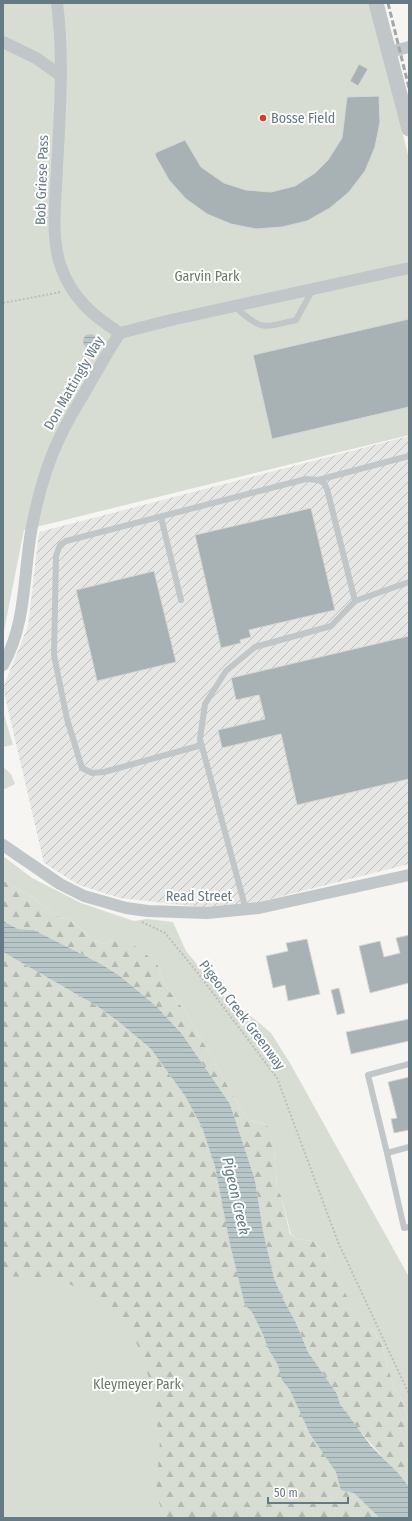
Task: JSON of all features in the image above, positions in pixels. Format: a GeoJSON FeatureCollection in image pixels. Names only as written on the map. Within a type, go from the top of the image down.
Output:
{"type":"FeatureCollection","features":[{"type":"Feature","properties":{"kind":"street","name":"Bob Griese Pass"},"geometry":{"type":"LineString","coordinates":[[57,3],[61,49],[56,235],[60,266],[72,290],[86,308],[99,320],[120,333]]}},
{"type":"Feature","properties":{"kind":"street"},"geometry":{"type":"LineString","coordinates":[[376,3],[409,129]]}},
{"type":"Feature","properties":{"kind":"street"},"geometry":{"type":"LineString","coordinates":[[3,42],[36,58],[60,74]]}},
{"type":"Feature","properties":{"kind":"street"},"geometry":{"type":"LineString","coordinates":[[390,52],[409,47]]}},
{"type":"Feature","properties":{"kind":"street","name":"Don Mattingly Way"},"geometry":{"type":"LineString","coordinates":[[3,665],[11,651],[22,609],[32,525],[45,473],[65,427],[109,349],[120,333],[234,306],[409,268]]}},
{"type":"Feature","properties":{"kind":"street","name":"Read Street"},"geometry":{"type":"LineString","coordinates":[[3,845],[60,884],[96,900],[148,912],[207,913],[246,910],[409,875]]}},
{"type":"Feature","properties":{"kind":"lane"},"geometry":{"type":"LineString","coordinates":[[234,306],[254,324],[267,326],[274,325],[296,320],[313,289]]}},
{"type":"Feature","properties":{"kind":"lane"},"geometry":{"type":"LineString","coordinates":[[202,745],[104,772],[92,773],[82,768],[67,719],[54,655],[56,556],[60,545],[66,541],[306,479],[318,480],[409,456]]}},
{"type":"Feature","properties":{"kind":"lane"},"geometry":{"type":"LineString","coordinates":[[318,480],[324,483],[327,489],[355,601]]}},
{"type":"Feature","properties":{"kind":"lane"},"geometry":{"type":"LineString","coordinates":[[161,517],[181,600]]}},
{"type":"Feature","properties":{"kind":"lane"},"geometry":{"type":"LineString","coordinates":[[246,910],[200,739],[205,704],[226,671],[255,647],[332,626],[355,601],[409,582]]}},
{"type":"Feature","properties":{"kind":"lane"},"geometry":{"type":"LineString","coordinates":[[409,1064],[368,1075],[404,1228],[409,1228]]}},
{"type":"Feature","properties":{"kind":"lane"},"geometry":{"type":"LineString","coordinates":[[387,1153],[409,1147]]}},
{"type":"Feature","properties":{"kind":"path"},"geometry":{"type":"LineString","coordinates":[[3,303],[72,290]]}},
{"type":"Feature","properties":{"kind":"path","name":"Pigeon Creek Greenway"},"geometry":{"type":"LineString","coordinates":[[139,921],[165,934],[202,978],[277,1078],[338,1242],[409,1394]]}},
{"type":"Feature","properties":{"kind":"shaded area"},"geometry":{"type":"Polygon","coordinates":[[[409,436],[409,864],[255,903],[209,908],[120,898],[79,885],[44,863],[3,688],[28,626],[39,532],[409,436]]]}},
{"type":"Feature","properties":{"kind":"green space","name":"Garvin Park"},"geometry":{"type":"Polygon","coordinates":[[[3,3],[370,3],[409,159],[409,435],[24,530],[3,636],[3,3]]]}},
{"type":"Feature","properties":{"kind":"green space"},"geometry":{"type":"Polygon","coordinates":[[[3,711],[13,745],[3,747],[3,711]]]}},
{"type":"Feature","properties":{"kind":"green space"},"geometry":{"type":"Polygon","coordinates":[[[3,767],[11,774],[15,784],[3,790],[3,767]]]}},
{"type":"Feature","properties":{"kind":"green space"},"geometry":{"type":"Polygon","coordinates":[[[3,856],[32,878],[81,903],[134,921],[147,919],[173,922],[186,951],[225,998],[247,1013],[271,1033],[290,1063],[409,1277],[409,1422],[402,1400],[393,1385],[382,1345],[374,1332],[361,1324],[324,1252],[313,1241],[297,1239],[291,1234],[281,1196],[277,1189],[274,1146],[265,1124],[250,1120],[244,1115],[187,1014],[164,984],[157,963],[112,939],[105,944],[93,940],[73,922],[57,916],[26,893],[3,881],[3,856]]]}},
{"type":"Feature","properties":{"kind":"green space"},"geometry":{"type":"Polygon","coordinates":[[[3,881],[26,893],[57,916],[73,922],[93,940],[105,944],[112,939],[120,937],[128,941],[157,963],[164,984],[187,1014],[244,1115],[250,1120],[265,1124],[270,1130],[274,1146],[277,1189],[281,1196],[290,1234],[297,1239],[313,1241],[324,1252],[361,1323],[374,1332],[382,1345],[393,1385],[402,1400],[409,1422],[409,1487],[358,1429],[340,1404],[337,1394],[308,1352],[296,1323],[282,1297],[274,1278],[263,1231],[255,1180],[230,1104],[182,1034],[157,1007],[101,964],[34,930],[18,929],[3,921],[3,881]]]}},
{"type":"Feature","properties":{"kind":"green space","name":"Kleymeyer Park"},"geometry":{"type":"Polygon","coordinates":[[[3,952],[202,1127],[336,1472],[380,1518],[3,1518],[3,952]]]}},
{"type":"Feature","properties":{"kind":"green space","name":"Kleymeyer Park"},"geometry":{"type":"Polygon","coordinates":[[[3,952],[97,1006],[119,1022],[151,1049],[185,1096],[202,1127],[215,1166],[230,1244],[245,1305],[252,1312],[269,1350],[278,1365],[282,1380],[290,1390],[310,1434],[336,1472],[341,1490],[354,1493],[380,1518],[165,1518],[156,1494],[160,1440],[149,1378],[137,1344],[124,1321],[110,1304],[98,1296],[57,1279],[3,1276],[3,952]]]}},
{"type":"Feature","properties":{"kind":"water"},"geometry":{"type":"Polygon","coordinates":[[[87,334],[93,334],[97,338],[97,344],[93,348],[87,348],[83,344],[83,338],[87,334]]]}},
{"type":"Feature","properties":{"kind":"water","name":"Pigeon Creek"},"geometry":{"type":"Polygon","coordinates":[[[3,921],[18,929],[34,930],[101,964],[121,977],[157,1007],[182,1034],[230,1104],[255,1180],[263,1231],[274,1278],[282,1297],[296,1323],[308,1352],[337,1394],[340,1404],[371,1446],[398,1473],[409,1487],[409,1518],[380,1518],[354,1493],[341,1490],[336,1472],[310,1434],[290,1390],[282,1380],[278,1365],[269,1350],[252,1312],[245,1305],[230,1244],[215,1166],[202,1127],[185,1096],[151,1049],[119,1022],[97,1006],[3,952],[3,921]]]}},
{"type":"Feature","properties":{"kind":"building"},"geometry":{"type":"Polygon","coordinates":[[[359,64],[368,69],[358,86],[350,81],[359,64]]]}},
{"type":"Feature","properties":{"kind":"building"},"geometry":{"type":"Polygon","coordinates":[[[379,96],[380,122],[375,147],[365,171],[349,192],[330,208],[307,221],[282,227],[256,229],[231,224],[207,214],[186,199],[169,180],[156,157],[155,153],[185,140],[201,167],[224,183],[246,190],[271,192],[295,186],[315,173],[328,160],[342,138],[347,97],[379,96]]]}},
{"type":"Feature","properties":{"kind":"building"},"geometry":{"type":"Polygon","coordinates":[[[409,319],[409,407],[272,439],[253,355],[409,319]]]}},
{"type":"Feature","properties":{"kind":"building"},"geometry":{"type":"Polygon","coordinates":[[[311,508],[335,610],[249,630],[251,637],[240,640],[241,643],[221,648],[195,535],[311,508]]]}},
{"type":"Feature","properties":{"kind":"building"},"geometry":{"type":"Polygon","coordinates":[[[154,571],[176,662],[97,681],[76,590],[154,571]]]}},
{"type":"Feature","properties":{"kind":"building"},"geometry":{"type":"Polygon","coordinates":[[[409,636],[409,779],[297,805],[281,734],[222,748],[218,730],[265,719],[259,695],[236,700],[231,678],[409,636]]]}},
{"type":"Feature","properties":{"kind":"building"},"geometry":{"type":"Polygon","coordinates":[[[409,935],[409,983],[370,993],[359,946],[380,941],[384,957],[400,953],[396,938],[409,935]]]}},
{"type":"Feature","properties":{"kind":"building"},"geometry":{"type":"Polygon","coordinates":[[[307,939],[320,994],[288,1001],[285,985],[273,988],[266,956],[288,951],[286,943],[307,939]]]}},
{"type":"Feature","properties":{"kind":"building"},"geometry":{"type":"Polygon","coordinates":[[[339,988],[345,1013],[337,1015],[331,990],[339,988]]]}},
{"type":"Feature","properties":{"kind":"building"},"geometry":{"type":"Polygon","coordinates":[[[409,1019],[409,1041],[351,1054],[346,1032],[409,1019]]]}},
{"type":"Feature","properties":{"kind":"building"},"geometry":{"type":"Polygon","coordinates":[[[409,1077],[409,1130],[394,1133],[391,1119],[397,1118],[388,1082],[409,1077]]]}},
{"type":"Feature","properties":{"kind":"railway"},"geometry":{"type":"LineString","coordinates":[[388,3],[409,88]]}},
{"type":"Feature","properties":{"kind":"place","name":"Bosse Field"},"geometry":{"type":"Point","coordinates":[263,118]}}]}
